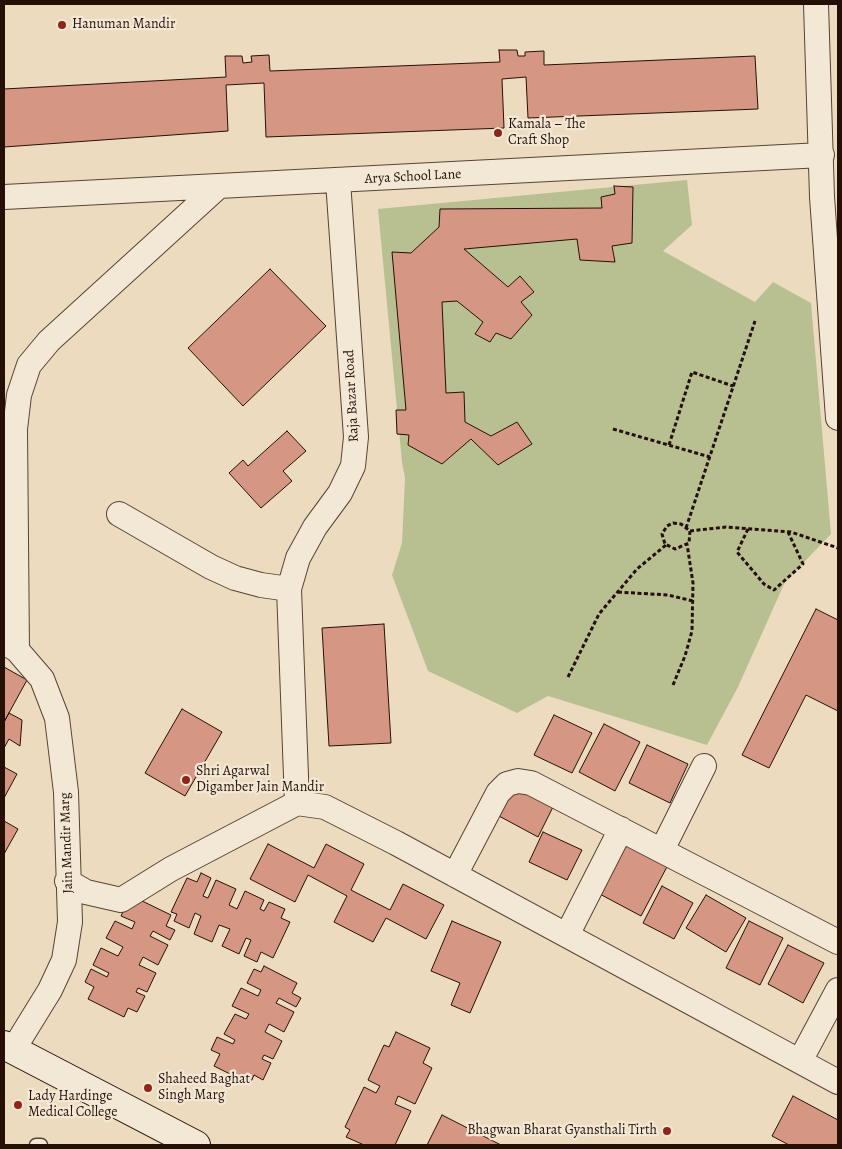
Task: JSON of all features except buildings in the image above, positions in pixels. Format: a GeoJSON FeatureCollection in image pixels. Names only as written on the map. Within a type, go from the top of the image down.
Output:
{"type":"FeatureCollection","features":[{"type":"Feature","properties":{"kind":"street"},"geometry":{"type":"LineString","coordinates":[[816,4],[822,155],[830,197],[838,418]]}},
{"type":"Feature","properties":{"kind":"street","name":"Arya School Lane"},"geometry":{"type":"LineString","coordinates":[[4,197],[338,182],[822,155]]}},
{"type":"Feature","properties":{"kind":"street","name":"Raja Bazar Road"},"geometry":{"type":"LineString","coordinates":[[298,803],[289,590],[298,558],[315,527],[340,493],[353,466],[356,437],[338,182]]}},
{"type":"Feature","properties":{"kind":"street"},"geometry":{"type":"LineString","coordinates":[[10,646],[16,429],[19,395],[29,365],[49,341],[218,187]]}},
{"type":"Feature","properties":{"kind":"street"},"geometry":{"type":"LineString","coordinates":[[119,514],[211,567],[235,578],[289,590]]}},
{"type":"Feature","properties":{"kind":"street","name":"Jain Mandir Marg"},"geometry":{"type":"LineString","coordinates":[[8,1048],[50,990],[64,960],[70,922],[67,880],[66,792],[58,718],[42,679],[10,646]]}},
{"type":"Feature","properties":{"kind":"street"},"geometry":{"type":"LineString","coordinates":[[662,850],[704,766]]}},
{"type":"Feature","properties":{"kind":"street"},"geometry":{"type":"LineString","coordinates":[[455,875],[498,793],[507,784],[512,782],[531,783],[838,942]]}},
{"type":"Feature","properties":{"kind":"street"},"geometry":{"type":"LineString","coordinates":[[67,880],[86,892],[121,900],[171,869],[298,803],[325,807],[567,935],[838,1082]]}},
{"type":"Feature","properties":{"kind":"street"},"geometry":{"type":"LineString","coordinates":[[567,935],[621,829]]}},
{"type":"Feature","properties":{"kind":"street"},"geometry":{"type":"LineString","coordinates":[[800,1061],[838,990]]}},
{"type":"Feature","properties":{"kind":"street"},"geometry":{"type":"LineString","coordinates":[[8,1048],[196,1145]]}},
{"type":"Feature","properties":{"kind":"lane"},"geometry":{"type":"LineString","coordinates":[[36,1145],[41,1145]]}},
{"type":"Feature","properties":{"kind":"path"},"geometry":{"type":"LineString","coordinates":[[686,528],[755,321]]}},
{"type":"Feature","properties":{"kind":"path"},"geometry":{"type":"LineString","coordinates":[[669,445],[692,372],[734,386]]}},
{"type":"Feature","properties":{"kind":"path"},"geometry":{"type":"LineString","coordinates":[[613,428],[710,457]]}},
{"type":"Feature","properties":{"kind":"path"},"geometry":{"type":"LineString","coordinates":[[687,544],[675,549],[666,545],[662,534],[667,526],[673,523],[681,524],[690,531],[726,527],[788,532],[838,548]]}},
{"type":"Feature","properties":{"kind":"path"},"geometry":{"type":"LineString","coordinates":[[748,529],[737,552],[764,584],[774,590],[803,564],[788,532]]}},
{"type":"Feature","properties":{"kind":"path"},"geometry":{"type":"LineString","coordinates":[[672,685],[686,656],[692,631],[693,583],[687,544],[689,543],[690,531]]}},
{"type":"Feature","properties":{"kind":"path"},"geometry":{"type":"LineString","coordinates":[[568,677],[599,614],[638,569],[666,545]]}},
{"type":"Feature","properties":{"kind":"path"},"geometry":{"type":"LineString","coordinates":[[618,592],[668,595],[693,601]]}},
{"type":"Feature","properties":{"kind":"green space"},"geometry":{"type":"Polygon","coordinates":[[[687,180],[692,225],[663,251],[755,302],[773,282],[811,303],[831,534],[785,582],[738,687],[707,745],[548,696],[517,713],[428,671],[392,575],[402,543],[405,478],[378,209],[687,180]]]}},
{"type":"Feature","properties":{"kind":"place","name":"Hanuman Mandir"},"geometry":{"type":"Point","coordinates":[62,25]}},
{"type":"Feature","properties":{"kind":"place","name":"Kamala – The Craft Shop"},"geometry":{"type":"Point","coordinates":[498,133]}},
{"type":"Feature","properties":{"kind":"place","name":"Shri Agarwal Digamber Jain Mandir"},"geometry":{"type":"Point","coordinates":[186,780]}},
{"type":"Feature","properties":{"kind":"place","name":"Shaheed Baghat Singh Marg"},"geometry":{"type":"Point","coordinates":[148,1088]}},
{"type":"Feature","properties":{"kind":"place","name":"Lady Hardinge Medical College"},"geometry":{"type":"Point","coordinates":[18,1105]}},
{"type":"Feature","properties":{"kind":"place","name":"Bhagwan Bharat Gyansthali Tirth"},"geometry":{"type":"Point","coordinates":[667,1131]}}]}
